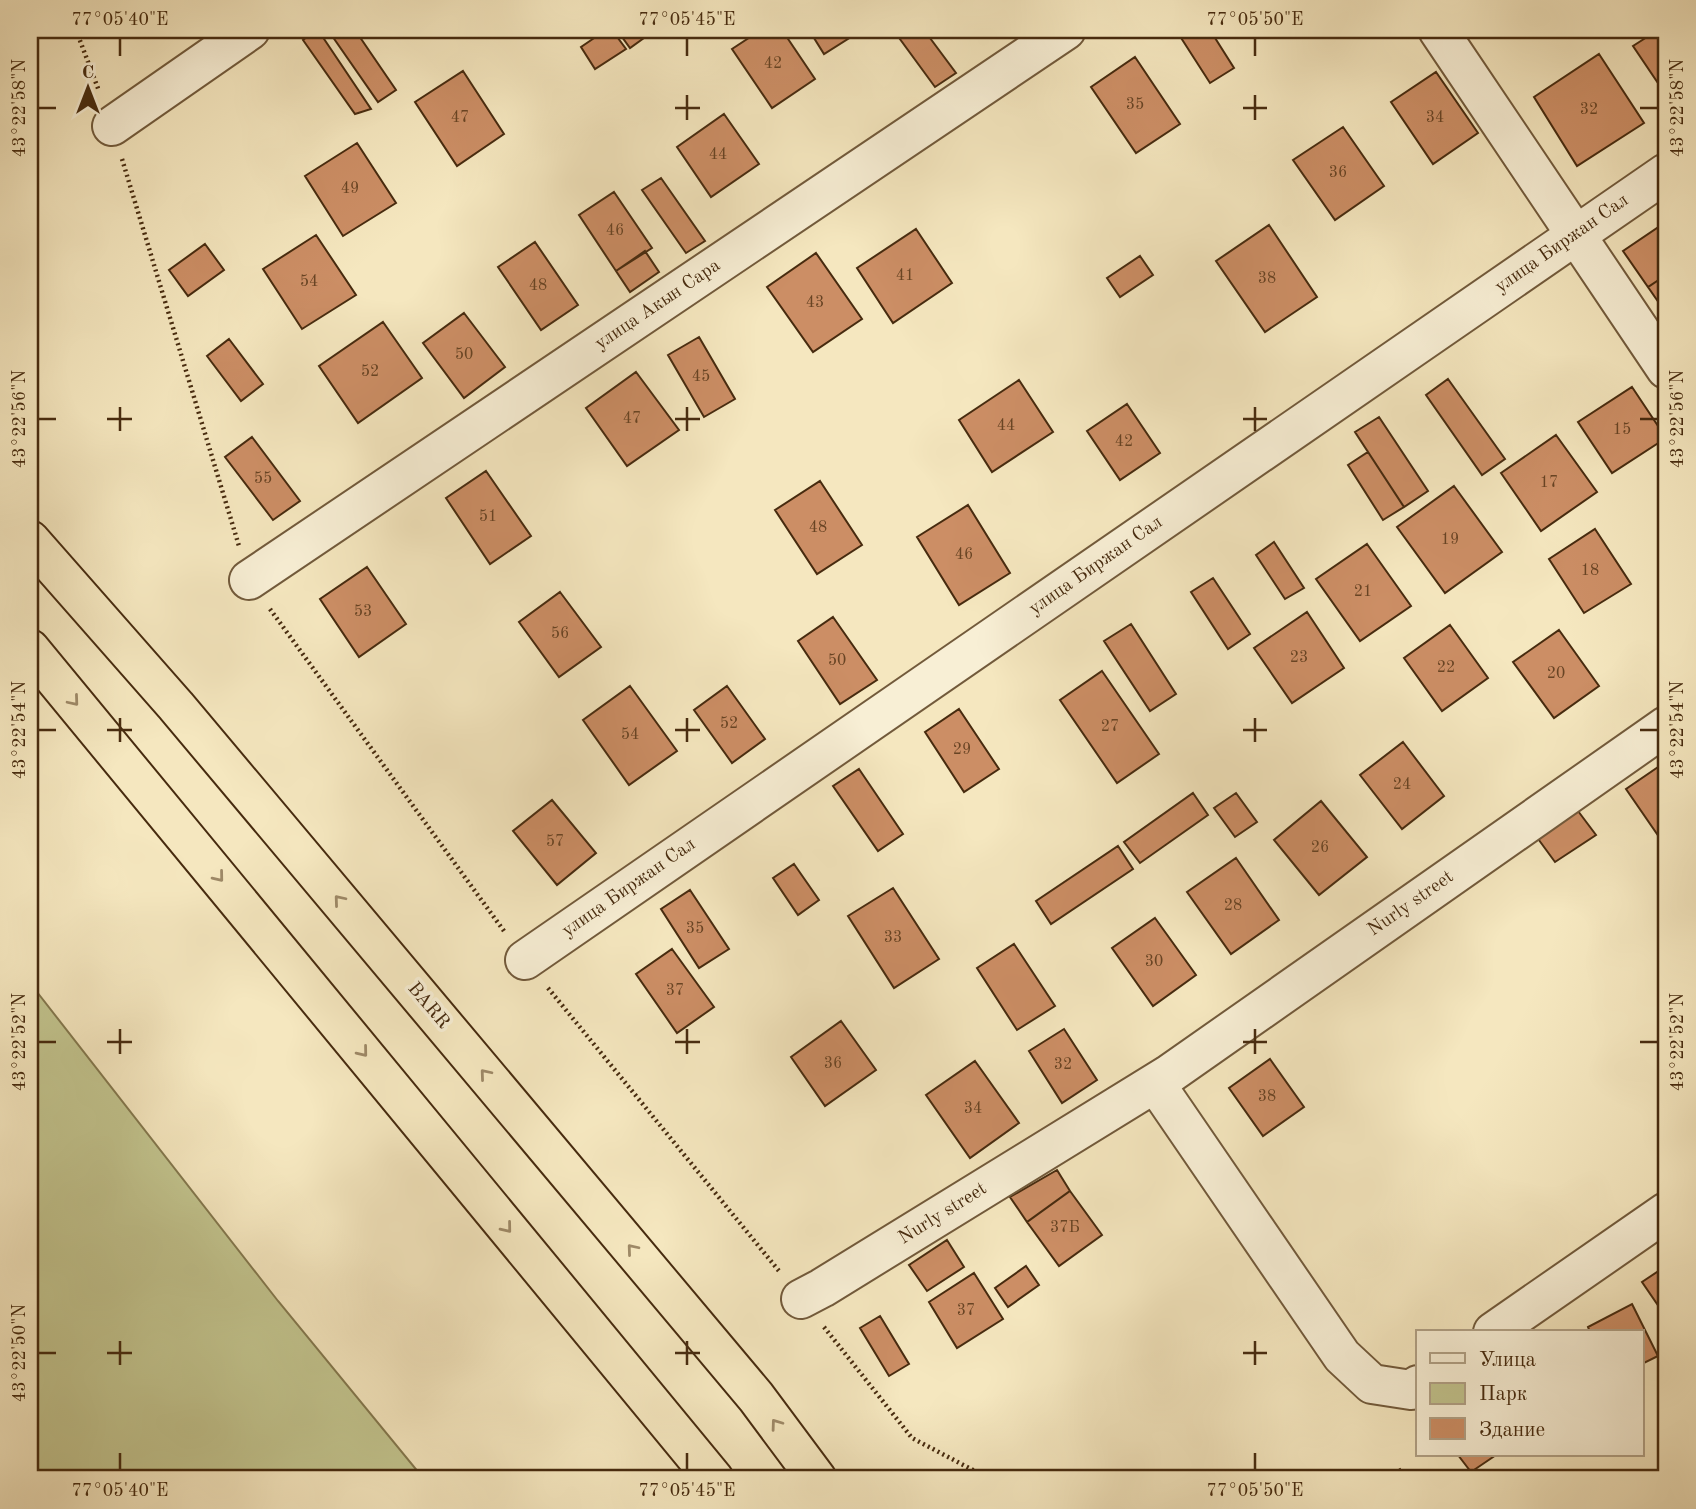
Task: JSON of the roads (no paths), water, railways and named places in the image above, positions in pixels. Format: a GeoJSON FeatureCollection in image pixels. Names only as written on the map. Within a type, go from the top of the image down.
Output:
{"type":"FeatureCollection","features":[{"type":"Feature","properties":{"kind":"highway","name":"BARR"},"geometry":{"type":"LineString","coordinates":[[30,540],[176,706],[614,1227],[756,1397],[817,1479]]}},
{"type":"Feature","properties":{"kind":"highway"},"geometry":{"type":"LineString","coordinates":[[30,649],[714,1479]]}},
{"type":"Feature","properties":{"kind":"street"},"geometry":{"type":"LineString","coordinates":[[112,126],[250,30]]}},
{"type":"Feature","properties":{"kind":"street","name":"улица Акын Сара"},"geometry":{"type":"LineString","coordinates":[[249,580],[1066,30]]}},
{"type":"Feature","properties":{"kind":"street"},"geometry":{"type":"LineString","coordinates":[[1438,30],[1666,369]]}},
{"type":"Feature","properties":{"kind":"street","name":"улица Биржан Сал"},"geometry":{"type":"LineString","coordinates":[[525,960],[1666,173]]}},
{"type":"Feature","properties":{"kind":"street","name":"Nurly street"},"geometry":{"type":"LineString","coordinates":[[801,1299],[1155,1083],[1666,726]]}},
{"type":"Feature","properties":{"kind":"street"},"geometry":{"type":"LineString","coordinates":[[1155,1083],[1342,1356],[1372,1384],[1410,1390],[1416,1386]]}},
{"type":"Feature","properties":{"kind":"street"},"geometry":{"type":"LineString","coordinates":[[1496,1330],[1666,1212]]}}]}
